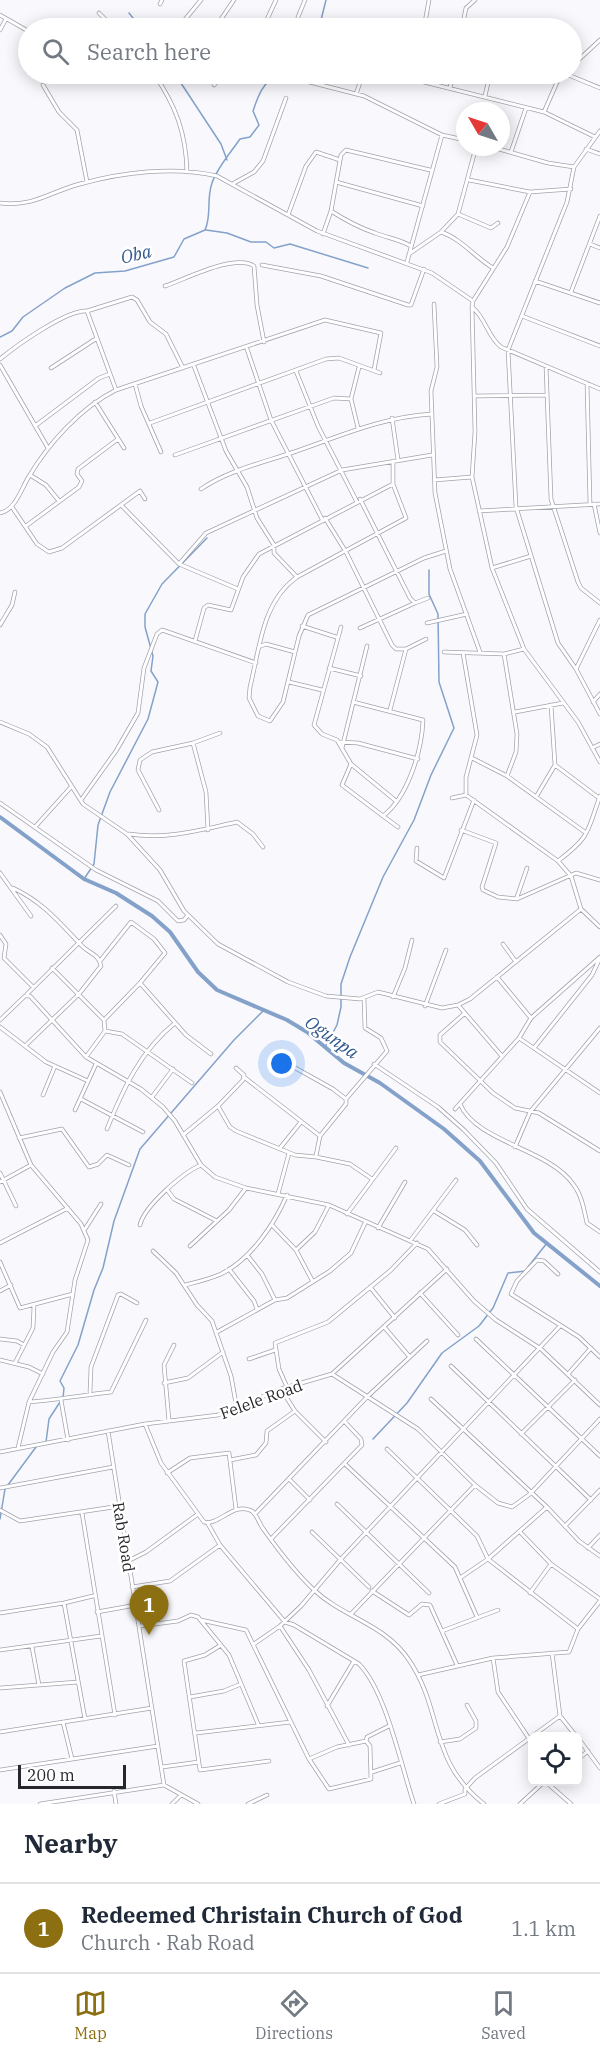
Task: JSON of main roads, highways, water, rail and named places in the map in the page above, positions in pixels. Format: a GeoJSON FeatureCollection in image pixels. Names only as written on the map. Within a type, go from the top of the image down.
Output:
{"type":"FeatureCollection","features":[{"type":"Feature","properties":{"kind":"waterway","name":"Oba"},"geometry":{"type":"LineString","coordinates":[[322,18],[326,0]]}},
{"type":"Feature","properties":{"kind":"waterway"},"geometry":{"type":"LineString","coordinates":[[129,13],[133,18]]}},
{"type":"Feature","properties":{"kind":"waterway"},"geometry":{"type":"LineString","coordinates":[[182,84],[221,144],[227,160]]}},
{"type":"Feature","properties":{"kind":"waterway","name":"Oba"},"geometry":{"type":"LineString","coordinates":[[0,337],[12,331],[23,317],[65,288],[95,273],[125,271],[174,257],[184,239],[205,230],[210,189],[214,177],[240,139],[250,137],[259,125],[253,111],[266,84]]}},
{"type":"Feature","properties":{"kind":"waterway"},"geometry":{"type":"LineString","coordinates":[[206,230],[227,233],[251,242],[266,242],[274,248],[290,244],[368,268]]}},
{"type":"Feature","properties":{"kind":"waterway"},"geometry":{"type":"LineString","coordinates":[[84,879],[94,864],[98,825],[110,792],[148,719],[158,682],[151,671],[153,656],[145,627],[145,614],[162,584],[207,538]]}},
{"type":"Feature","properties":{"kind":"waterway"},"geometry":{"type":"LineString","coordinates":[[325,1047],[337,1025],[341,1007],[341,984],[350,957],[383,877],[414,820],[431,775],[454,728],[439,682],[438,614],[429,594],[429,570]]}},
{"type":"Feature","properties":{"kind":"waterway","name":"Ogunpa"},"geometry":{"type":"LineString","coordinates":[[0,817],[84,879],[116,893],[152,916],[170,932],[198,972],[217,990],[287,1020],[307,1032],[344,1063],[380,1083],[444,1129],[480,1161],[534,1233],[600,1286]]}},
{"type":"Feature","properties":{"kind":"waterway"},"geometry":{"type":"LineString","coordinates":[[63,1398],[64,1388],[60,1381],[78,1345],[103,1268],[114,1221],[140,1149],[234,1040],[264,1010]]}},
{"type":"Feature","properties":{"kind":"waterway"},"geometry":{"type":"LineString","coordinates":[[528,1267],[547,1243]]}},
{"type":"Feature","properties":{"kind":"waterway"},"geometry":{"type":"LineString","coordinates":[[373,1439],[407,1403],[442,1353],[479,1326],[493,1308],[508,1273],[526,1271]]}},
{"type":"Feature","properties":{"kind":"waterway"},"geometry":{"type":"LineString","coordinates":[[46,1442],[49,1419],[60,1402]]}},
{"type":"Feature","properties":{"kind":"waterway"},"geometry":{"type":"LineString","coordinates":[[0,1519],[5,1489],[36,1447]]}},
{"type":"Feature","properties":{"kind":"place","name":"Redeemed Christain Church of God"},"geometry":{"type":"Point","coordinates":[149,1635]}}]}
